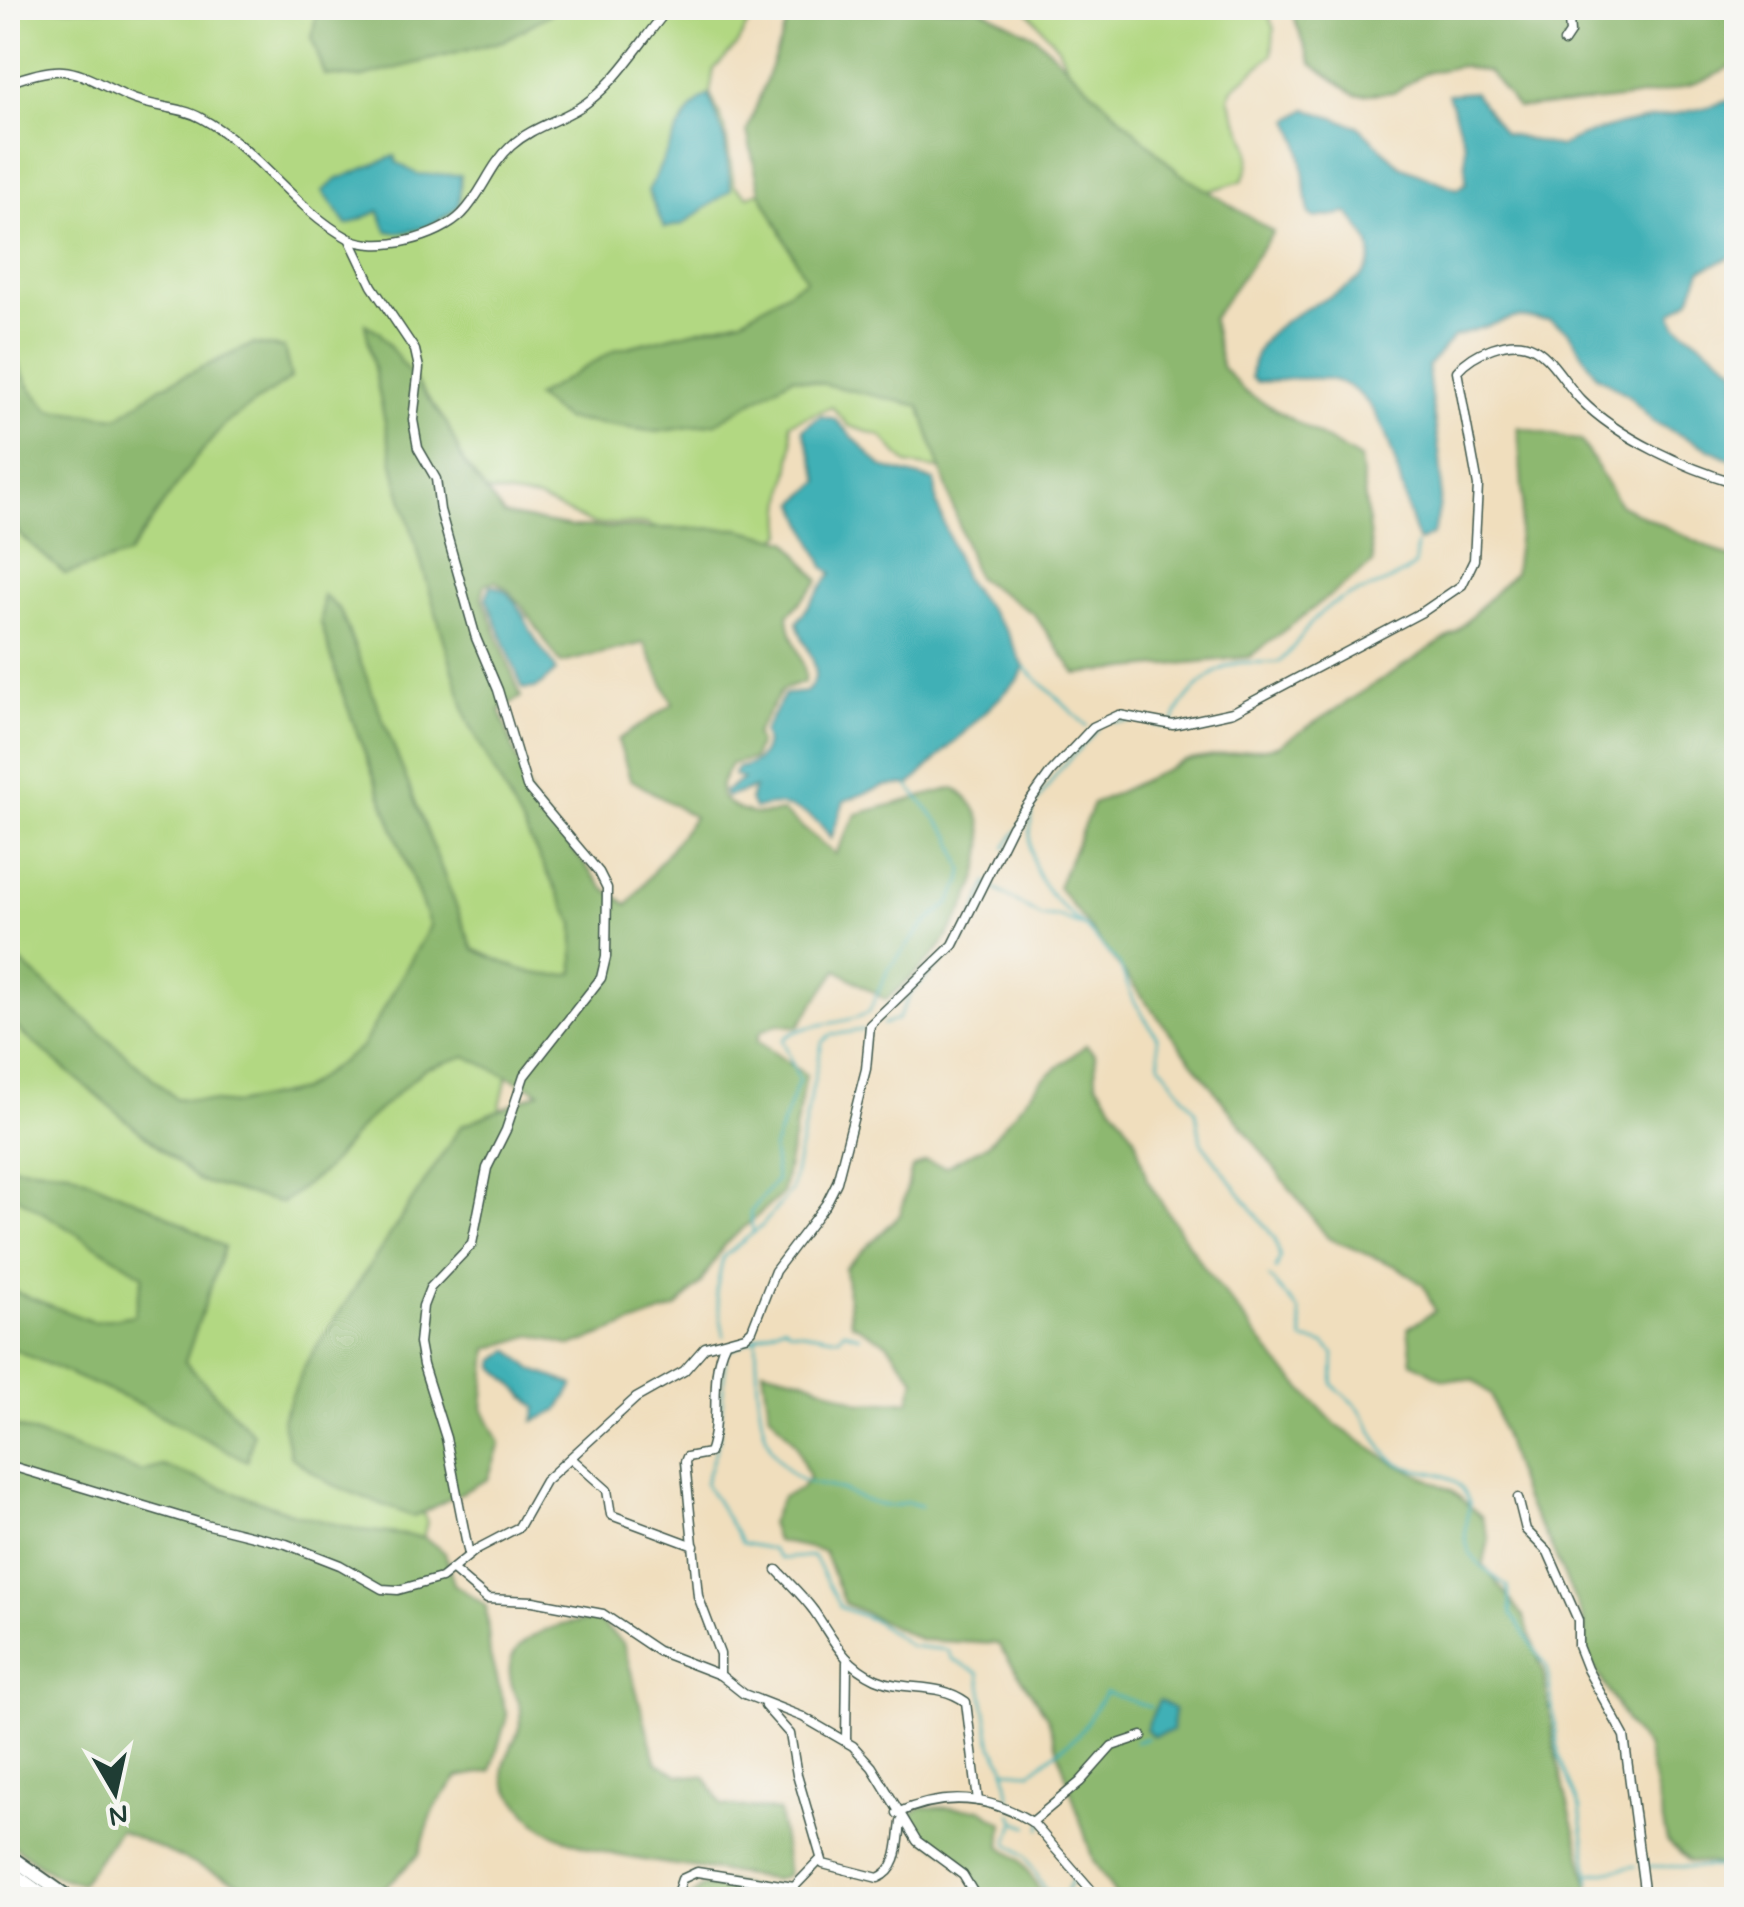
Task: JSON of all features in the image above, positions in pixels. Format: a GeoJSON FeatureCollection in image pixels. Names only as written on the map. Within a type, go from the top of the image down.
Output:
{"type":"FeatureCollection","features":[{"type":"Feature","properties":{"kind":"main road"},"geometry":{"type":"LineString","coordinates":[[8,1855],[72,1900]]}},
{"type":"Feature","properties":{"kind":"main road"},"geometry":{"type":"LineString","coordinates":[[8,1870],[50,1900]]}},
{"type":"Feature","properties":{"kind":"street"},"geometry":{"type":"LineString","coordinates":[[350,240],[386,246],[448,224],[462,215],[510,146],[540,126],[579,108],[605,85],[669,8]]}},
{"type":"Feature","properties":{"kind":"street"},"geometry":{"type":"LineString","coordinates":[[1564,42],[1570,33],[1568,8]]}},
{"type":"Feature","properties":{"kind":"street"},"geometry":{"type":"LineString","coordinates":[[8,84],[45,71],[65,70],[86,74],[150,105],[198,116],[235,141],[280,184],[350,240],[372,286],[415,350],[419,368],[413,420],[418,448],[436,479],[440,510],[476,638],[498,690],[526,787],[600,872],[607,888],[606,957],[601,978],[524,1076],[506,1130],[487,1168],[472,1244],[430,1288],[423,1306],[423,1365],[446,1438],[469,1555]]}},
{"type":"Feature","properties":{"kind":"street"},"geometry":{"type":"LineString","coordinates":[[8,1465],[286,1544],[340,1564],[382,1588],[398,1590],[453,1570],[469,1555],[519,1527],[545,1481],[636,1398],[684,1371],[705,1347],[725,1343],[752,1330],[774,1271],[826,1204],[838,1182],[866,1068],[870,1025],[953,944],[994,856],[1030,799],[1105,718],[1134,716],[1171,725],[1252,704],[1462,586],[1474,560],[1478,486],[1457,370],[1487,350],[1519,344],[1534,348],[1583,403],[1680,464],[1736,483]]}},
{"type":"Feature","properties":{"kind":"street"},"geometry":{"type":"LineString","coordinates":[[720,1675],[720,1654],[698,1596],[685,1462],[687,1457],[710,1453],[717,1369],[725,1343]]}},
{"type":"Feature","properties":{"kind":"street"},"geometry":{"type":"LineString","coordinates":[[571,1458],[607,1490],[611,1515],[694,1546]]}},
{"type":"Feature","properties":{"kind":"street"},"geometry":{"type":"LineString","coordinates":[[1518,1498],[1526,1530],[1548,1552],[1578,1620],[1578,1646],[1587,1669],[1624,1736],[1644,1890],[1634,1900]]}},
{"type":"Feature","properties":{"kind":"street"},"geometry":{"type":"LineString","coordinates":[[453,1570],[488,1600],[533,1601],[603,1614],[658,1651],[720,1675],[764,1704],[790,1734],[821,1858],[828,1868],[878,1878],[886,1875],[896,1857],[899,1817]]}},
{"type":"Feature","properties":{"kind":"street"},"geometry":{"type":"LineString","coordinates":[[777,1570],[807,1602],[847,1662],[885,1682],[944,1690],[966,1702],[978,1801]]}},
{"type":"Feature","properties":{"kind":"street"},"geometry":{"type":"LineString","coordinates":[[846,1741],[847,1662]]}},
{"type":"Feature","properties":{"kind":"street"},"geometry":{"type":"LineString","coordinates":[[764,1704],[803,1716],[865,1756],[899,1817],[926,1851],[963,1875],[978,1900]]}},
{"type":"Feature","properties":{"kind":"street"},"geometry":{"type":"LineString","coordinates":[[1032,1822],[1080,1782],[1112,1746],[1142,1736]]}},
{"type":"Feature","properties":{"kind":"street"},"geometry":{"type":"LineString","coordinates":[[899,1817],[933,1800],[978,1801],[1011,1808],[1032,1822],[1100,1900]]}},
{"type":"Feature","properties":{"kind":"street"},"geometry":{"type":"LineString","coordinates":[[675,1900],[682,1878],[696,1872],[794,1887],[821,1858]]}},
{"type":"Feature","properties":{"kind":"green space"},"geometry":{"type":"Polygon","coordinates":[[[8,8],[757,8],[736,46],[714,69],[710,93],[725,128],[734,185],[748,196],[770,188],[843,144],[944,470],[907,464],[881,436],[849,426],[832,407],[790,423],[792,451],[783,506],[784,533],[778,538],[677,539],[647,524],[593,524],[538,499],[475,490],[478,679],[596,950],[511,1059],[412,1489],[427,1522],[419,1554],[8,1443],[8,90],[12,88],[8,79],[8,8]]]}},
{"type":"Feature","properties":{"kind":"green space"},"geometry":{"type":"Polygon","coordinates":[[[317,8],[551,8],[550,14],[503,41],[359,78],[325,75],[312,39],[317,8]]]}},
{"type":"Feature","properties":{"kind":"green space"},"geometry":{"type":"Polygon","coordinates":[[[812,8],[979,8],[1035,36],[1178,172],[1273,232],[1212,319],[1222,367],[1245,392],[1360,459],[1373,563],[1249,657],[1076,674],[1034,614],[976,577],[920,406],[793,377],[716,423],[657,432],[565,419],[535,397],[615,350],[742,319],[806,280],[760,192],[747,131],[790,15],[812,8]]]}},
{"type":"Feature","properties":{"kind":"green space"},"geometry":{"type":"Polygon","coordinates":[[[1025,8],[1266,8],[1274,29],[1272,55],[1233,88],[1229,97],[1249,148],[1248,169],[1242,181],[1202,193],[1083,99],[1058,47],[1025,8]]]}},
{"type":"Feature","properties":{"kind":"green space"},"geometry":{"type":"Polygon","coordinates":[[[1290,8],[1736,8],[1736,63],[1714,76],[1661,92],[1572,104],[1518,108],[1489,72],[1461,66],[1424,73],[1395,92],[1356,95],[1312,64],[1290,8]]]}},
{"type":"Feature","properties":{"kind":"green space"},"geometry":{"type":"Polygon","coordinates":[[[365,324],[379,332],[447,424],[464,463],[504,515],[573,527],[739,529],[788,541],[819,581],[788,615],[805,682],[782,690],[755,734],[759,742],[753,759],[731,764],[721,784],[721,797],[750,813],[783,812],[835,854],[857,814],[954,788],[972,803],[981,822],[983,844],[972,890],[949,933],[926,964],[886,1000],[837,970],[798,1027],[778,1024],[761,1031],[757,1041],[806,1075],[782,1194],[724,1245],[700,1284],[676,1308],[571,1346],[533,1335],[488,1349],[483,1408],[500,1443],[488,1479],[414,1517],[332,1485],[291,1457],[282,1419],[305,1365],[461,1126],[540,1092],[466,1056],[424,1069],[366,1121],[325,1170],[282,1203],[199,1181],[8,1021],[8,951],[175,1098],[235,1104],[301,1090],[362,1047],[430,926],[343,695],[321,623],[323,595],[340,610],[473,949],[535,973],[574,973],[574,924],[468,721],[396,477],[365,324]],[[495,581],[485,584],[482,596],[521,697],[500,710],[531,799],[604,888],[628,905],[694,817],[630,779],[618,740],[673,704],[644,643],[561,663],[504,587],[495,581]]]}},
{"type":"Feature","properties":{"kind":"green space"},"geometry":{"type":"Polygon","coordinates":[[[8,343],[29,386],[50,410],[118,417],[162,386],[253,344],[284,348],[291,378],[226,423],[192,463],[128,555],[65,574],[17,532],[8,475],[8,343]]]}},
{"type":"Feature","properties":{"kind":"green space"},"geometry":{"type":"Polygon","coordinates":[[[1518,427],[1581,441],[1620,505],[1736,560],[1736,1868],[1689,1861],[1667,1841],[1646,1746],[1631,1729],[1587,1656],[1583,1618],[1549,1542],[1523,1497],[1491,1395],[1474,1380],[1443,1379],[1412,1362],[1408,1328],[1435,1311],[1423,1285],[1398,1267],[1328,1238],[1058,887],[1093,804],[1184,761],[1278,746],[1456,632],[1514,573],[1523,502],[1518,427]]]}},
{"type":"Feature","properties":{"kind":"green space"},"geometry":{"type":"Polygon","coordinates":[[[1086,1045],[1095,1054],[1096,1082],[1135,1137],[1147,1180],[1200,1262],[1278,1363],[1336,1425],[1392,1462],[1451,1490],[1482,1517],[1489,1540],[1483,1565],[1523,1616],[1543,1670],[1556,1756],[1592,1899],[1118,1899],[1093,1860],[1047,1716],[998,1644],[921,1640],[844,1603],[824,1551],[776,1541],[770,1523],[782,1497],[799,1490],[809,1478],[796,1444],[769,1412],[763,1369],[804,1379],[861,1403],[909,1401],[915,1379],[887,1343],[851,1323],[845,1268],[900,1215],[912,1168],[926,1161],[945,1167],[988,1144],[1042,1080],[1086,1045]]]}},
{"type":"Feature","properties":{"kind":"green space"},"geometry":{"type":"Polygon","coordinates":[[[8,1166],[69,1171],[154,1208],[224,1247],[185,1362],[253,1434],[247,1461],[141,1405],[8,1347],[8,1289],[93,1322],[134,1315],[143,1275],[8,1191],[8,1166]]]}},
{"type":"Feature","properties":{"kind":"green space"},"geometry":{"type":"Polygon","coordinates":[[[8,1424],[141,1472],[163,1466],[294,1514],[360,1530],[424,1537],[445,1553],[454,1584],[486,1606],[490,1656],[507,1716],[491,1771],[458,1777],[434,1808],[419,1854],[374,1899],[260,1899],[258,1892],[119,1830],[81,1884],[56,1876],[8,1842],[8,1424]]]}},
{"type":"Feature","properties":{"kind":"green space"},"geometry":{"type":"Polygon","coordinates":[[[597,1620],[623,1643],[656,1762],[679,1775],[705,1777],[722,1805],[779,1811],[788,1875],[774,1880],[588,1848],[538,1824],[508,1789],[504,1769],[521,1719],[511,1682],[510,1666],[515,1652],[524,1642],[552,1628],[597,1620]]]}},
{"type":"Feature","properties":{"kind":"green space"},"geometry":{"type":"Polygon","coordinates":[[[922,1807],[981,1809],[1003,1823],[1001,1846],[1021,1861],[1046,1899],[986,1899],[959,1857],[927,1841],[908,1816],[922,1807]]]}},
{"type":"Feature","properties":{"kind":"green space"},"geometry":{"type":"Polygon","coordinates":[[[727,1881],[775,1893],[777,1899],[689,1899],[701,1887],[727,1881]]]}},
{"type":"Feature","properties":{"kind":"water"},"geometry":{"type":"Polygon","coordinates":[[[1474,92],[1504,133],[1559,147],[1602,129],[1736,98],[1736,255],[1701,270],[1690,299],[1672,313],[1676,324],[1736,368],[1736,462],[1653,422],[1628,395],[1596,375],[1568,331],[1550,320],[1517,317],[1454,336],[1428,366],[1441,491],[1433,534],[1419,542],[1390,447],[1367,403],[1350,387],[1328,379],[1257,382],[1251,378],[1259,348],[1279,326],[1355,282],[1369,265],[1369,243],[1348,213],[1315,218],[1309,214],[1299,141],[1290,120],[1307,109],[1358,126],[1400,166],[1457,189],[1466,183],[1465,144],[1448,94],[1474,92]]]}},
{"type":"Feature","properties":{"kind":"water"},"geometry":{"type":"Polygon","coordinates":[[[709,95],[724,136],[731,190],[683,224],[664,228],[648,191],[691,110],[709,95]]]}},
{"type":"Feature","properties":{"kind":"water"},"geometry":{"type":"Polygon","coordinates":[[[395,156],[396,162],[417,174],[461,175],[459,205],[435,222],[406,232],[387,231],[379,211],[347,225],[323,191],[338,179],[395,156]]]}},
{"type":"Feature","properties":{"kind":"water"},"geometry":{"type":"Polygon","coordinates":[[[820,416],[835,419],[882,467],[935,481],[937,505],[965,580],[1007,632],[1024,667],[1019,679],[911,784],[885,786],[844,801],[831,839],[817,822],[798,810],[776,806],[754,809],[750,800],[754,788],[726,797],[724,792],[743,779],[734,775],[737,768],[760,756],[765,745],[763,732],[785,694],[806,692],[813,684],[815,667],[797,622],[832,573],[824,567],[796,503],[820,481],[803,429],[820,416]]]}},
{"type":"Feature","properties":{"kind":"water"},"geometry":{"type":"Polygon","coordinates":[[[491,585],[515,601],[555,667],[556,671],[537,688],[523,689],[486,597],[491,585]]]}},
{"type":"Feature","properties":{"kind":"water"},"geometry":{"type":"Polygon","coordinates":[[[510,1350],[533,1370],[574,1385],[558,1411],[534,1421],[537,1408],[495,1367],[495,1361],[510,1350]]]}},
{"type":"Feature","properties":{"kind":"water"},"geometry":{"type":"Polygon","coordinates":[[[1159,1700],[1174,1709],[1172,1731],[1153,1736],[1146,1729],[1159,1700]]]}},
{"type":"Feature","properties":{"kind":"waterway"},"geometry":{"type":"LineString","coordinates":[[1174,721],[1191,694],[1218,671],[1238,663],[1279,662],[1331,605],[1415,565],[1416,545]]}},
{"type":"Feature","properties":{"kind":"waterway"},"geometry":{"type":"LineString","coordinates":[[1025,668],[1087,726]]}},
{"type":"Feature","properties":{"kind":"waterway"},"geometry":{"type":"LineString","coordinates":[[1114,722],[1131,721]]}},
{"type":"Feature","properties":{"kind":"waterway"},"geometry":{"type":"LineString","coordinates":[[1153,725],[1169,727]]}},
{"type":"Feature","properties":{"kind":"waterway"},"geometry":{"type":"LineString","coordinates":[[1005,848],[1058,772],[1098,729]]}},
{"type":"Feature","properties":{"kind":"waterway"},"geometry":{"type":"LineString","coordinates":[[753,1232],[750,1213],[776,1180],[773,1149],[799,1080],[783,1040],[800,1030],[869,1012],[888,970],[924,925],[950,903],[961,882],[963,870],[951,836],[908,786]]}},
{"type":"Feature","properties":{"kind":"waterway"},"geometry":{"type":"LineString","coordinates":[[1032,810],[1031,850],[1039,876],[1053,898],[1084,926]]}},
{"type":"Feature","properties":{"kind":"waterway"},"geometry":{"type":"LineString","coordinates":[[883,1024],[898,1019],[912,991],[964,940],[988,882]]}},
{"type":"Feature","properties":{"kind":"waterway"},"geometry":{"type":"LineString","coordinates":[[989,885],[1040,916],[1060,917],[1085,927],[1119,964],[1134,1001],[1157,1037],[1160,1064],[1196,1111],[1201,1142],[1275,1239],[1280,1258],[1276,1269]]}},
{"type":"Feature","properties":{"kind":"waterway"},"geometry":{"type":"LineString","coordinates":[[724,1336],[716,1292],[723,1257],[762,1226],[791,1191],[822,1042],[831,1035],[863,1030]]}},
{"type":"Feature","properties":{"kind":"waterway"},"geometry":{"type":"LineString","coordinates":[[1269,1277],[1299,1311],[1303,1340],[1325,1344],[1334,1354],[1333,1384],[1361,1411],[1389,1456],[1400,1464],[1453,1480],[1470,1504],[1465,1533],[1470,1553],[1507,1586],[1512,1615],[1547,1667],[1559,1756],[1580,1809],[1590,1883]]}},
{"type":"Feature","properties":{"kind":"waterway"},"geometry":{"type":"LineString","coordinates":[[728,1351],[783,1325],[790,1330],[839,1338],[844,1331],[859,1336]]}},
{"type":"Feature","properties":{"kind":"waterway"},"geometry":{"type":"LineString","coordinates":[[756,1339],[761,1416],[773,1452],[784,1467],[800,1479],[876,1504],[907,1502],[921,1506]]}},
{"type":"Feature","properties":{"kind":"waterway"},"geometry":{"type":"LineString","coordinates":[[726,1351],[719,1439],[705,1483],[742,1543],[771,1549],[780,1559],[813,1556],[840,1607],[875,1621],[910,1646],[947,1650],[953,1660],[979,1673],[992,1746],[1004,1764],[1011,1806]]}},
{"type":"Feature","properties":{"kind":"waterway"},"geometry":{"type":"LineString","coordinates":[[1007,1770],[1031,1772],[1078,1735],[1106,1692],[1150,1707]]}},
{"type":"Feature","properties":{"kind":"waterway"},"geometry":{"type":"LineString","coordinates":[[1135,1742],[1147,1738]]}},
{"type":"Feature","properties":{"kind":"waterway"},"geometry":{"type":"LineString","coordinates":[[1012,1814],[1015,1821],[1008,1843],[1026,1856],[1046,1891],[1064,1895],[1066,1900]]}},
{"type":"Feature","properties":{"kind":"waterway"},"geometry":{"type":"LineString","coordinates":[[1041,1829],[1045,1814]]}},
{"type":"Feature","properties":{"kind":"waterway"},"geometry":{"type":"LineString","coordinates":[[1015,1821],[1028,1826]]}},
{"type":"Feature","properties":{"kind":"waterway"},"geometry":{"type":"LineString","coordinates":[[1591,1874],[1636,1866]]}},
{"type":"Feature","properties":{"kind":"waterway"},"geometry":{"type":"LineString","coordinates":[[1644,1866],[1736,1868]]}},
{"type":"Feature","properties":{"kind":"waterway"},"geometry":{"type":"LineString","coordinates":[[1066,1893],[1073,1878]]}}]}
